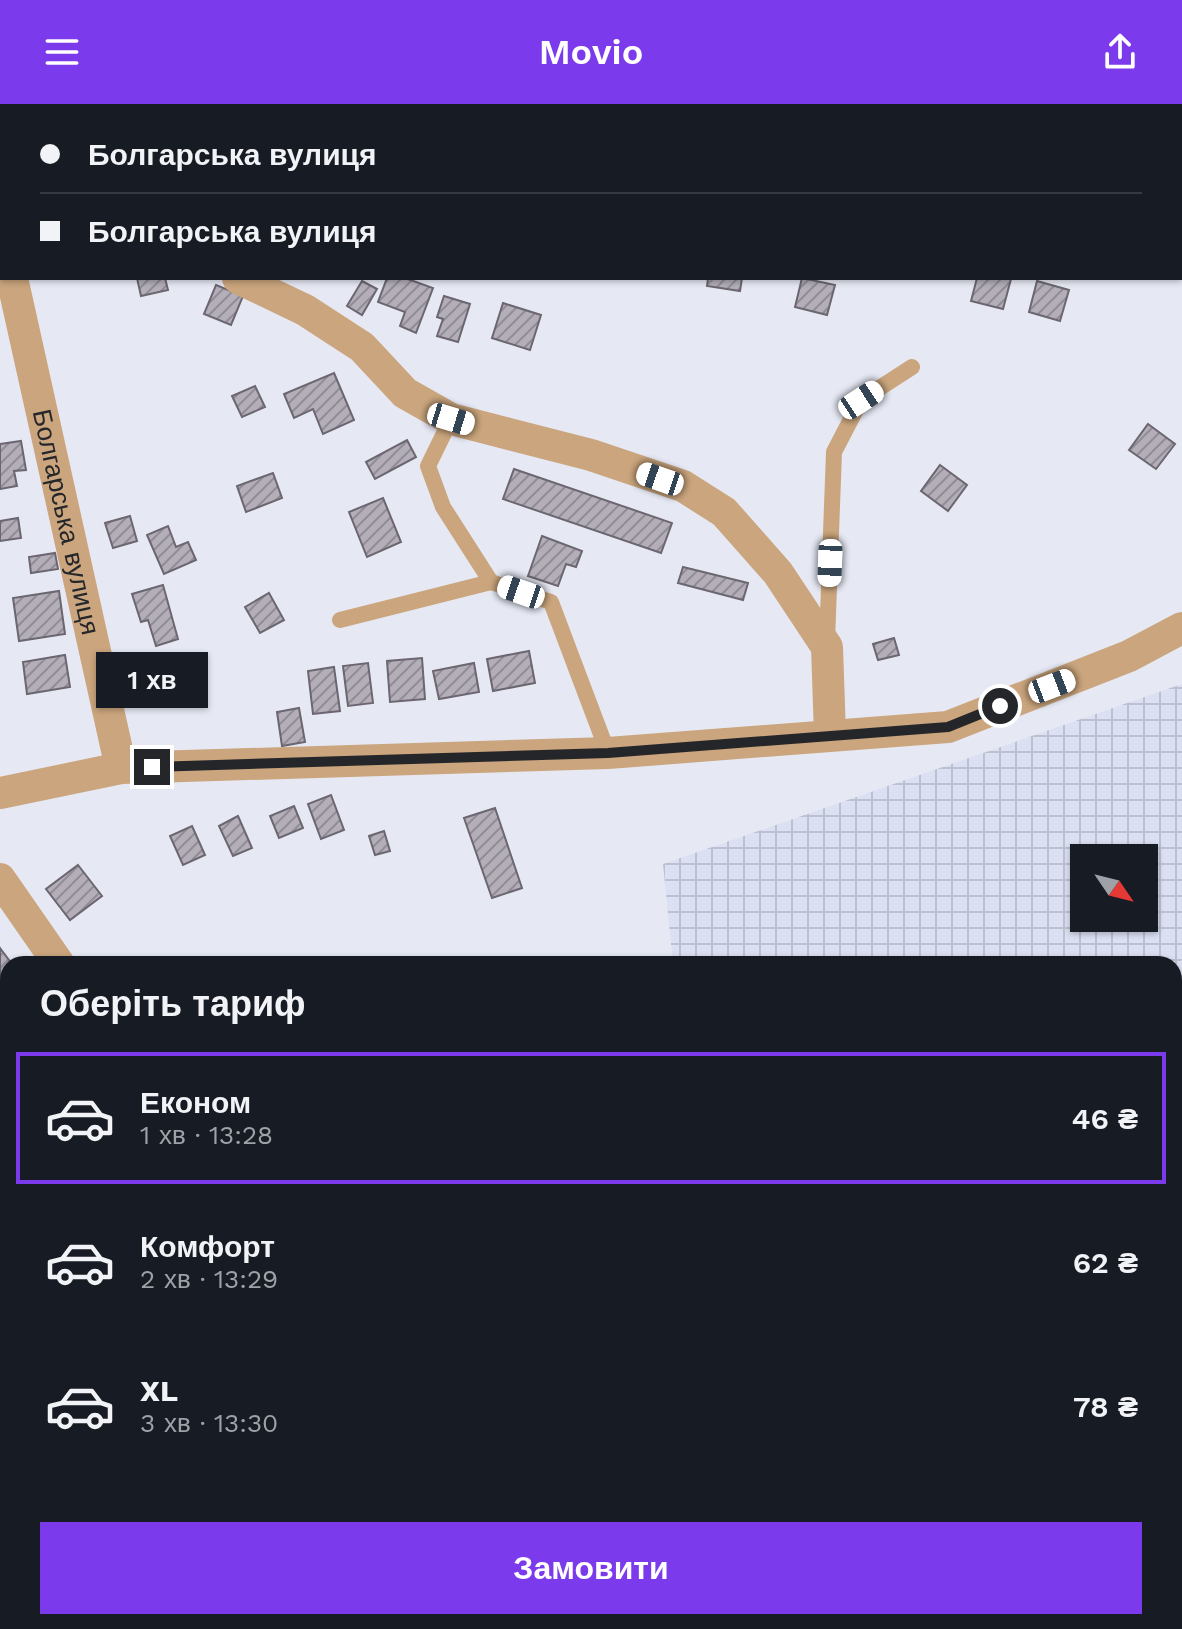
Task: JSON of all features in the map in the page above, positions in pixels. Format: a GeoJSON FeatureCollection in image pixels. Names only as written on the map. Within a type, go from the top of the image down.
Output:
{"type":"FeatureCollection","features":[{"type":"Feature","properties":{"kind":"street","name":"Болгарська вулиця"},"geometry":{"type":"LineString","coordinates":[[12,280],[121,768]]}},
{"type":"Feature","properties":{"kind":"street"},"geometry":{"type":"LineString","coordinates":[[242,280],[305,310],[362,347],[405,393],[451,419],[591,455],[683,486],[724,512],[778,573],[827,647],[830,735]]}},
{"type":"Feature","properties":{"kind":"street"},"geometry":{"type":"LineString","coordinates":[[0,793],[121,768],[608,753],[948,727],[1129,656],[1182,628]]}},
{"type":"Feature","properties":{"kind":"street"},"geometry":{"type":"LineString","coordinates":[[0,879],[53,956]]}},
{"type":"Feature","properties":{"kind":"lane"},"geometry":{"type":"LineString","coordinates":[[827,647],[834,452],[861,400],[912,367]]}},
{"type":"Feature","properties":{"kind":"lane"},"geometry":{"type":"LineString","coordinates":[[451,419],[428,466],[443,507],[491,582]]}},
{"type":"Feature","properties":{"kind":"lane"},"geometry":{"type":"LineString","coordinates":[[340,620],[491,582],[551,602],[608,753]]}},
{"type":"Feature","properties":{"kind":"shaded area"},"geometry":{"type":"Polygon","coordinates":[[[1182,684],[1182,956],[672,956],[663,864],[1182,684]]]}},
{"type":"Feature","properties":{"kind":"building"},"geometry":{"type":"Polygon","coordinates":[[[137,280],[166,280],[168,290],[141,296],[137,280]]]}},
{"type":"Feature","properties":{"kind":"building"},"geometry":{"type":"Polygon","coordinates":[[[386,280],[411,280],[433,288],[416,333],[400,326],[405,312],[378,302],[386,280]]]}},
{"type":"Feature","properties":{"kind":"building"},"geometry":{"type":"Polygon","coordinates":[[[708,280],[742,280],[740,291],[707,286],[708,280]]]}},
{"type":"Feature","properties":{"kind":"building"},"geometry":{"type":"Polygon","coordinates":[[[802,280],[835,285],[827,315],[795,307],[802,280]]]}},
{"type":"Feature","properties":{"kind":"building"},"geometry":{"type":"Polygon","coordinates":[[[976,280],[1011,280],[1003,309],[971,301],[976,280]]]}},
{"type":"Feature","properties":{"kind":"building"},"geometry":{"type":"Polygon","coordinates":[[[362,281],[377,289],[362,315],[347,306],[362,281]]]}},
{"type":"Feature","properties":{"kind":"building"},"geometry":{"type":"Polygon","coordinates":[[[1037,281],[1069,290],[1060,321],[1029,312],[1037,281]]]}},
{"type":"Feature","properties":{"kind":"building"},"geometry":{"type":"Polygon","coordinates":[[[216,285],[243,296],[231,325],[204,314],[216,285]]]}},
{"type":"Feature","properties":{"kind":"building"},"geometry":{"type":"Polygon","coordinates":[[[444,296],[470,304],[458,342],[437,336],[443,319],[437,317],[444,296]]]}},
{"type":"Feature","properties":{"kind":"building"},"geometry":{"type":"Polygon","coordinates":[[[503,303],[541,315],[530,350],[492,338],[503,303]]]}},
{"type":"Feature","properties":{"kind":"building"},"geometry":{"type":"Polygon","coordinates":[[[334,373],[354,420],[323,434],[313,409],[294,418],[284,394],[334,373]]]}},
{"type":"Feature","properties":{"kind":"building"},"geometry":{"type":"Polygon","coordinates":[[[255,386],[265,407],[242,417],[232,396],[255,386]]]}},
{"type":"Feature","properties":{"kind":"building"},"geometry":{"type":"Polygon","coordinates":[[[1148,424],[1175,444],[1156,469],[1129,450],[1148,424]]]}},
{"type":"Feature","properties":{"kind":"building"},"geometry":{"type":"Polygon","coordinates":[[[407,440],[416,457],[375,479],[366,462],[407,440]]]}},
{"type":"Feature","properties":{"kind":"building"},"geometry":{"type":"Polygon","coordinates":[[[21,441],[26,470],[14,471],[17,486],[0,489],[0,444],[21,441]]]}},
{"type":"Feature","properties":{"kind":"building"},"geometry":{"type":"Polygon","coordinates":[[[940,465],[967,485],[948,511],[921,491],[940,465]]]}},
{"type":"Feature","properties":{"kind":"building"},"geometry":{"type":"Polygon","coordinates":[[[514,469],[672,523],[661,553],[503,499],[514,469]]]}},
{"type":"Feature","properties":{"kind":"building"},"geometry":{"type":"Polygon","coordinates":[[[273,473],[282,498],[246,512],[237,486],[273,473]]]}},
{"type":"Feature","properties":{"kind":"building"},"geometry":{"type":"Polygon","coordinates":[[[383,498],[401,542],[367,557],[349,512],[383,498]]]}},
{"type":"Feature","properties":{"kind":"building"},"geometry":{"type":"Polygon","coordinates":[[[130,516],[137,541],[113,548],[105,523],[130,516]]]}},
{"type":"Feature","properties":{"kind":"building"},"geometry":{"type":"Polygon","coordinates":[[[18,518],[21,538],[0,541],[0,521],[18,518]]]}},
{"type":"Feature","properties":{"kind":"building"},"geometry":{"type":"Polygon","coordinates":[[[168,526],[176,547],[188,542],[196,560],[164,574],[147,535],[168,526]]]}},
{"type":"Feature","properties":{"kind":"building"},"geometry":{"type":"Polygon","coordinates":[[[542,536],[582,551],[576,567],[566,564],[558,586],[528,576],[542,536]]]}},
{"type":"Feature","properties":{"kind":"building"},"geometry":{"type":"Polygon","coordinates":[[[55,553],[58,569],[31,573],[29,557],[55,553]]]}},
{"type":"Feature","properties":{"kind":"building"},"geometry":{"type":"Polygon","coordinates":[[[683,567],[748,583],[743,600],[678,583],[683,567]]]}},
{"type":"Feature","properties":{"kind":"building"},"geometry":{"type":"Polygon","coordinates":[[[163,585],[178,639],[156,646],[148,620],[141,622],[132,594],[163,585]]]}},
{"type":"Feature","properties":{"kind":"building"},"geometry":{"type":"Polygon","coordinates":[[[59,591],[65,634],[19,641],[13,598],[59,591]]]}},
{"type":"Feature","properties":{"kind":"building"},"geometry":{"type":"Polygon","coordinates":[[[269,593],[284,620],[260,633],[245,607],[269,593]]]}},
{"type":"Feature","properties":{"kind":"building"},"geometry":{"type":"Polygon","coordinates":[[[894,638],[899,655],[878,660],[873,644],[894,638]]]}},
{"type":"Feature","properties":{"kind":"building"},"geometry":{"type":"Polygon","coordinates":[[[529,651],[535,683],[493,691],[487,659],[529,651]]]}},
{"type":"Feature","properties":{"kind":"building"},"geometry":{"type":"Polygon","coordinates":[[[65,655],[70,687],[27,694],[23,662],[65,655]]]}},
{"type":"Feature","properties":{"kind":"building"},"geometry":{"type":"Polygon","coordinates":[[[422,658],[425,699],[390,702],[387,661],[422,658]]]}},
{"type":"Feature","properties":{"kind":"building"},"geometry":{"type":"Polygon","coordinates":[[[368,663],[373,703],[348,706],[343,666],[368,663]]]}},
{"type":"Feature","properties":{"kind":"building"},"geometry":{"type":"Polygon","coordinates":[[[474,663],[479,692],[439,699],[433,671],[474,663]]]}},
{"type":"Feature","properties":{"kind":"building"},"geometry":{"type":"Polygon","coordinates":[[[334,667],[340,711],[313,714],[308,671],[334,667]]]}},
{"type":"Feature","properties":{"kind":"building"},"geometry":{"type":"Polygon","coordinates":[[[299,708],[305,742],[282,746],[277,712],[299,708]]]}},
{"type":"Feature","properties":{"kind":"building"},"geometry":{"type":"Polygon","coordinates":[[[331,795],[344,830],[321,839],[308,804],[331,795]]]}},
{"type":"Feature","properties":{"kind":"building"},"geometry":{"type":"Polygon","coordinates":[[[294,806],[303,828],[279,838],[270,816],[294,806]]]}},
{"type":"Feature","properties":{"kind":"building"},"geometry":{"type":"Polygon","coordinates":[[[495,808],[522,888],[492,898],[464,818],[495,808]]]}},
{"type":"Feature","properties":{"kind":"building"},"geometry":{"type":"Polygon","coordinates":[[[238,816],[252,848],[233,856],[219,826],[238,816]]]}},
{"type":"Feature","properties":{"kind":"building"},"geometry":{"type":"Polygon","coordinates":[[[192,826],[205,855],[183,865],[170,836],[192,826]]]}},
{"type":"Feature","properties":{"kind":"building"},"geometry":{"type":"Polygon","coordinates":[[[384,831],[390,851],[375,855],[369,836],[384,831]]]}},
{"type":"Feature","properties":{"kind":"building"},"geometry":{"type":"Polygon","coordinates":[[[78,865],[102,896],[70,920],[46,889],[78,865]]]}},
{"type":"Feature","properties":{"kind":"route"},"geometry":{"type":"LineString","coordinates":[[152,767],[608,753],[948,727],[1000,706]]}}]}
